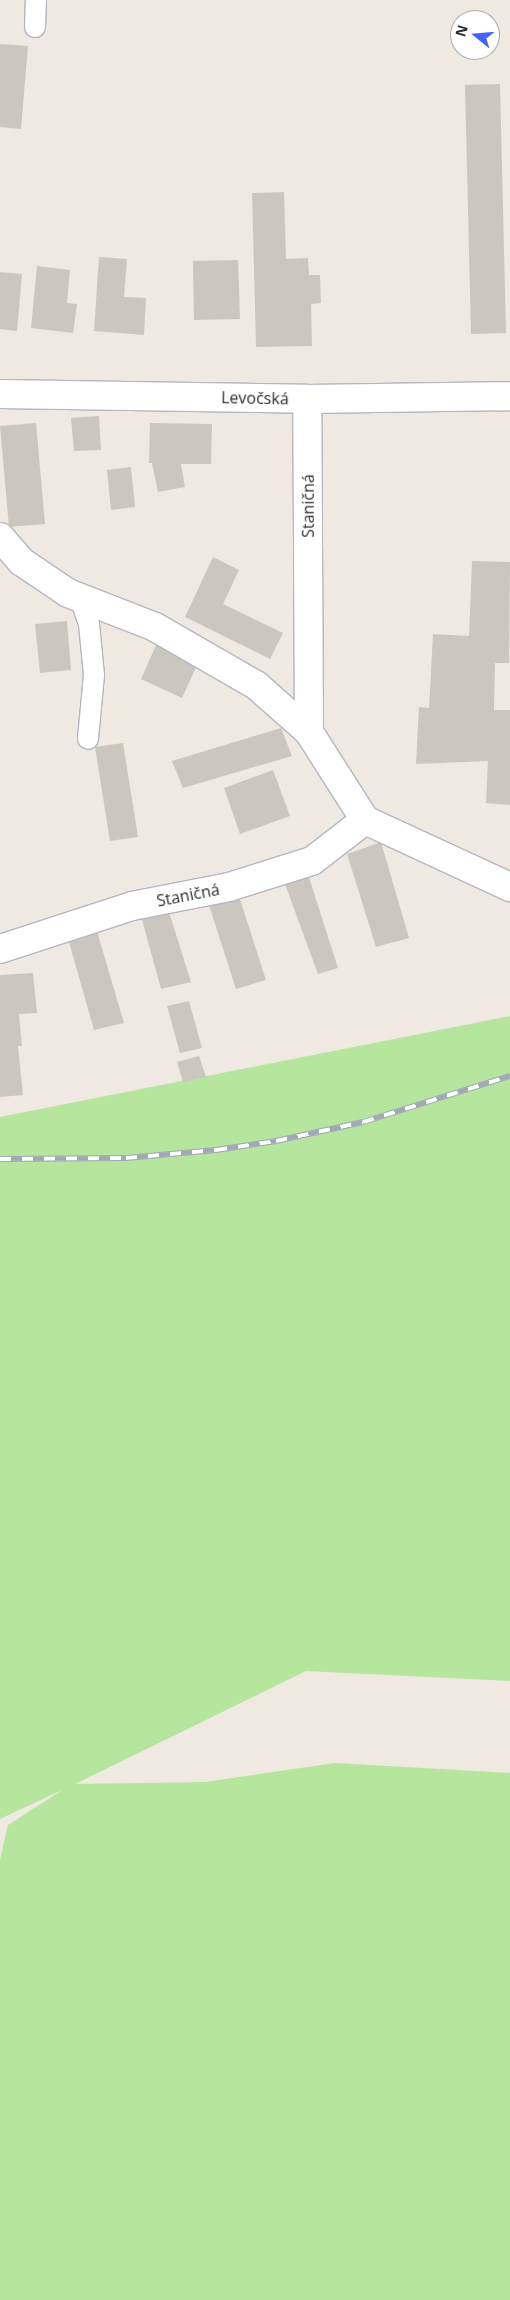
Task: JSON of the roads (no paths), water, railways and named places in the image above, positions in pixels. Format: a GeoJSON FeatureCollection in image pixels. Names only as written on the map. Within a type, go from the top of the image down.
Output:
{"type":"FeatureCollection","features":[{"type":"Feature","properties":{"kind":"street","name":"Levočská"},"geometry":{"type":"LineString","coordinates":[[0,394],[307,399],[510,396]]}},
{"type":"Feature","properties":{"kind":"street","name":"Staničná"},"geometry":{"type":"LineString","coordinates":[[307,399],[309,732]]}},
{"type":"Feature","properties":{"kind":"street"},"geometry":{"type":"LineString","coordinates":[[0,537],[22,562],[80,598],[155,627],[256,685],[309,732],[365,820],[510,887]]}},
{"type":"Feature","properties":{"kind":"street","name":"Staničná"},"geometry":{"type":"LineString","coordinates":[[0,949],[132,906],[229,886],[312,861],[365,820]]}},
{"type":"Feature","properties":{"kind":"lane"},"geometry":{"type":"LineString","coordinates":[[35,27],[36,0]]}},
{"type":"Feature","properties":{"kind":"lane"},"geometry":{"type":"LineString","coordinates":[[80,598],[89,624],[94,675],[88,739]]}},
{"type":"Feature","properties":{"kind":"railway"},"geometry":{"type":"LineString","coordinates":[[0,1159],[126,1158],[216,1150],[276,1141],[363,1122],[510,1076]]}}]}
